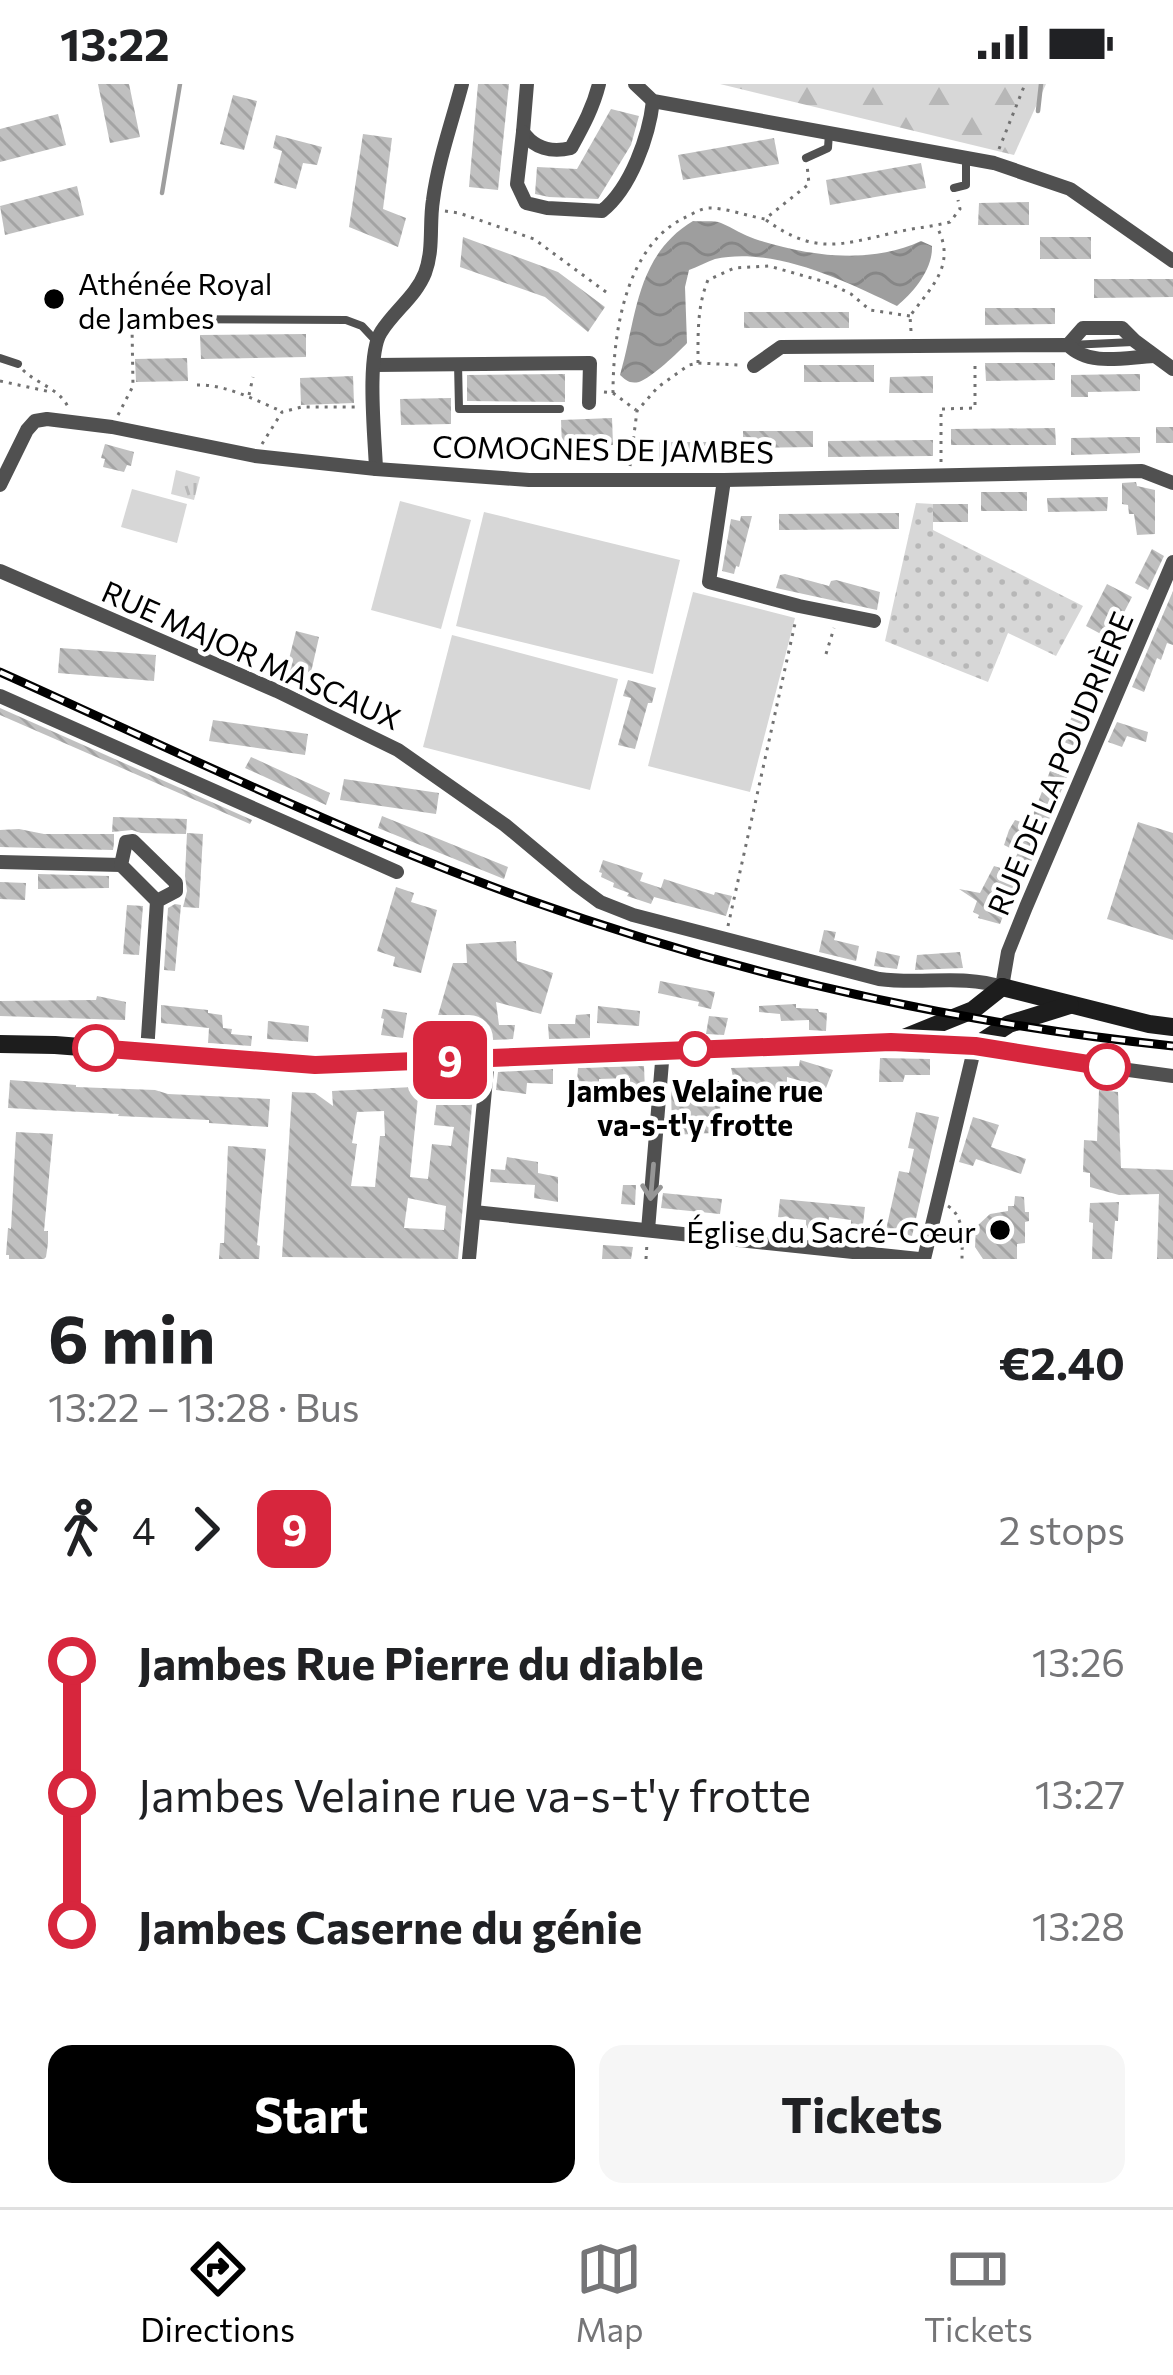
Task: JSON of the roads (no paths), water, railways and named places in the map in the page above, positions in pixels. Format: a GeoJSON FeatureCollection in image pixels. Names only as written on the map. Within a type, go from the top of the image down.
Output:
{"type":"FeatureCollection","features":[{"type":"Feature","properties":{"kind":"main road"},"geometry":{"type":"LineString","coordinates":[[1002,987],[1173,1027]]}},
{"type":"Feature","properties":{"kind":"main road"},"geometry":{"type":"LineString","coordinates":[[891,1042],[973,1010],[1002,987]]}},
{"type":"Feature","properties":{"kind":"main road"},"geometry":{"type":"LineString","coordinates":[[1002,987],[1010,998],[1009,1024]]}},
{"type":"Feature","properties":{"kind":"main road"},"geometry":{"type":"LineString","coordinates":[[0,1044],[315,1065],[891,1042],[975,1046],[1009,1024],[1070,1005]]}},
{"type":"Feature","properties":{"kind":"main road"},"geometry":{"type":"LineString","coordinates":[[973,1010],[969,1024],[975,1046]]}},
{"type":"Feature","properties":{"kind":"street"},"geometry":{"type":"LineString","coordinates":[[376,469],[377,342],[425,274],[432,209],[462,84]]}},
{"type":"Feature","properties":{"kind":"street"},"geometry":{"type":"LineString","coordinates":[[527,84],[517,184],[526,203],[547,208],[602,211],[612,203],[646,144],[653,101]]}},
{"type":"Feature","properties":{"kind":"street"},"geometry":{"type":"LineString","coordinates":[[523,132],[543,149],[571,148],[593,109],[599,84]]}},
{"type":"Feature","properties":{"kind":"street"},"geometry":{"type":"LineString","coordinates":[[635,84],[653,101],[994,163],[1070,189],[1173,261]]}},
{"type":"Feature","properties":{"kind":"street"},"geometry":{"type":"LineString","coordinates":[[1068,345],[1084,328],[1122,328],[1173,369]]}},
{"type":"Feature","properties":{"kind":"street"},"geometry":{"type":"LineString","coordinates":[[754,366],[782,347],[1068,345],[1078,355],[1094,359],[1154,356]]}},
{"type":"Feature","properties":{"kind":"street","name":"COMOGNES DE JAMBES"},"geometry":{"type":"LineString","coordinates":[[374,365],[590,363],[589,397]]}},
{"type":"Feature","properties":{"kind":"street","name":"COMOGNES DE JAMBES"},"geometry":{"type":"LineString","coordinates":[[0,484],[27,430],[35,421],[47,419],[255,456],[529,480],[1142,471],[1173,483]]}},
{"type":"Feature","properties":{"kind":"street"},"geometry":{"type":"LineString","coordinates":[[724,480],[709,582],[874,621]]}},
{"type":"Feature","properties":{"kind":"street","name":"RUE DE LA POUDRIÈRE"},"geometry":{"type":"LineString","coordinates":[[1002,987],[1008,952],[1173,562]]}},
{"type":"Feature","properties":{"kind":"street","name":"RUE MAJOR MASCAUX"},"geometry":{"type":"LineString","coordinates":[[0,571],[398,750],[505,825],[600,902],[879,980],[962,979],[1002,987]]}},
{"type":"Feature","properties":{"kind":"street"},"geometry":{"type":"LineString","coordinates":[[0,696],[397,872]]}},
{"type":"Feature","properties":{"kind":"street"},"geometry":{"type":"LineString","coordinates":[[121,865],[126,842],[133,841],[176,883],[176,891],[157,901]]}},
{"type":"Feature","properties":{"kind":"street"},"geometry":{"type":"LineString","coordinates":[[0,862],[121,865],[157,901],[147,1052]]}},
{"type":"Feature","properties":{"kind":"street"},"geometry":{"type":"LineString","coordinates":[[474,1212],[921,1259],[975,1046],[1173,1076]]}},
{"type":"Feature","properties":{"kind":"street"},"geometry":{"type":"LineString","coordinates":[[647,1230],[663,1051]]}},
{"type":"Feature","properties":{"kind":"street"},"geometry":{"type":"LineString","coordinates":[[469,1259],[488,1058]]}},
{"type":"Feature","properties":{"kind":"lane"},"geometry":{"type":"LineString","coordinates":[[806,158],[828,148],[829,131]]}},
{"type":"Feature","properties":{"kind":"lane"},"geometry":{"type":"LineString","coordinates":[[954,188],[966,185],[966,157]]}},
{"type":"Feature","properties":{"kind":"lane"},"geometry":{"type":"LineString","coordinates":[[132,319],[346,320],[362,326],[377,342]]}},
{"type":"Feature","properties":{"kind":"lane"},"geometry":{"type":"LineString","coordinates":[[0,358],[18,364]]}},
{"type":"Feature","properties":{"kind":"lane"},"geometry":{"type":"LineString","coordinates":[[458,363],[459,410],[560,409]]}},
{"type":"Feature","properties":{"kind":"water"},"geometry":{"type":"Polygon","coordinates":[[[693,221],[718,222],[755,239],[817,253],[881,253],[921,241],[932,246],[931,255],[921,279],[897,306],[785,262],[737,256],[712,260],[689,270],[687,343],[644,380],[628,381],[620,375],[649,270],[674,235],[693,221]]]}},
{"type":"Feature","properties":{"kind":"waterway"},"geometry":{"type":"LineString","coordinates":[[162,193],[180,84]]}},
{"type":"Feature","properties":{"kind":"waterway"},"geometry":{"type":"LineString","coordinates":[[1038,111],[1041,84]]}},
{"type":"Feature","properties":{"kind":"railway"},"geometry":{"type":"LineString","coordinates":[[0,672],[393,848],[605,926],[845,992],[1008,1024],[1173,1046]]}},
{"type":"Feature","properties":{"kind":"place","name":"Athénée Royal de Jambes"},"geometry":{"type":"Point","coordinates":[54,299]}},
{"type":"Feature","properties":{"kind":"place","name":"Jambes Velaine rue va-s-t'y frotte"},"geometry":{"type":"Point","coordinates":[695,1049]}},
{"type":"Feature","properties":{"kind":"place","name":"Église du Sacré-Cœur"},"geometry":{"type":"Point","coordinates":[1000,1230]}}]}
